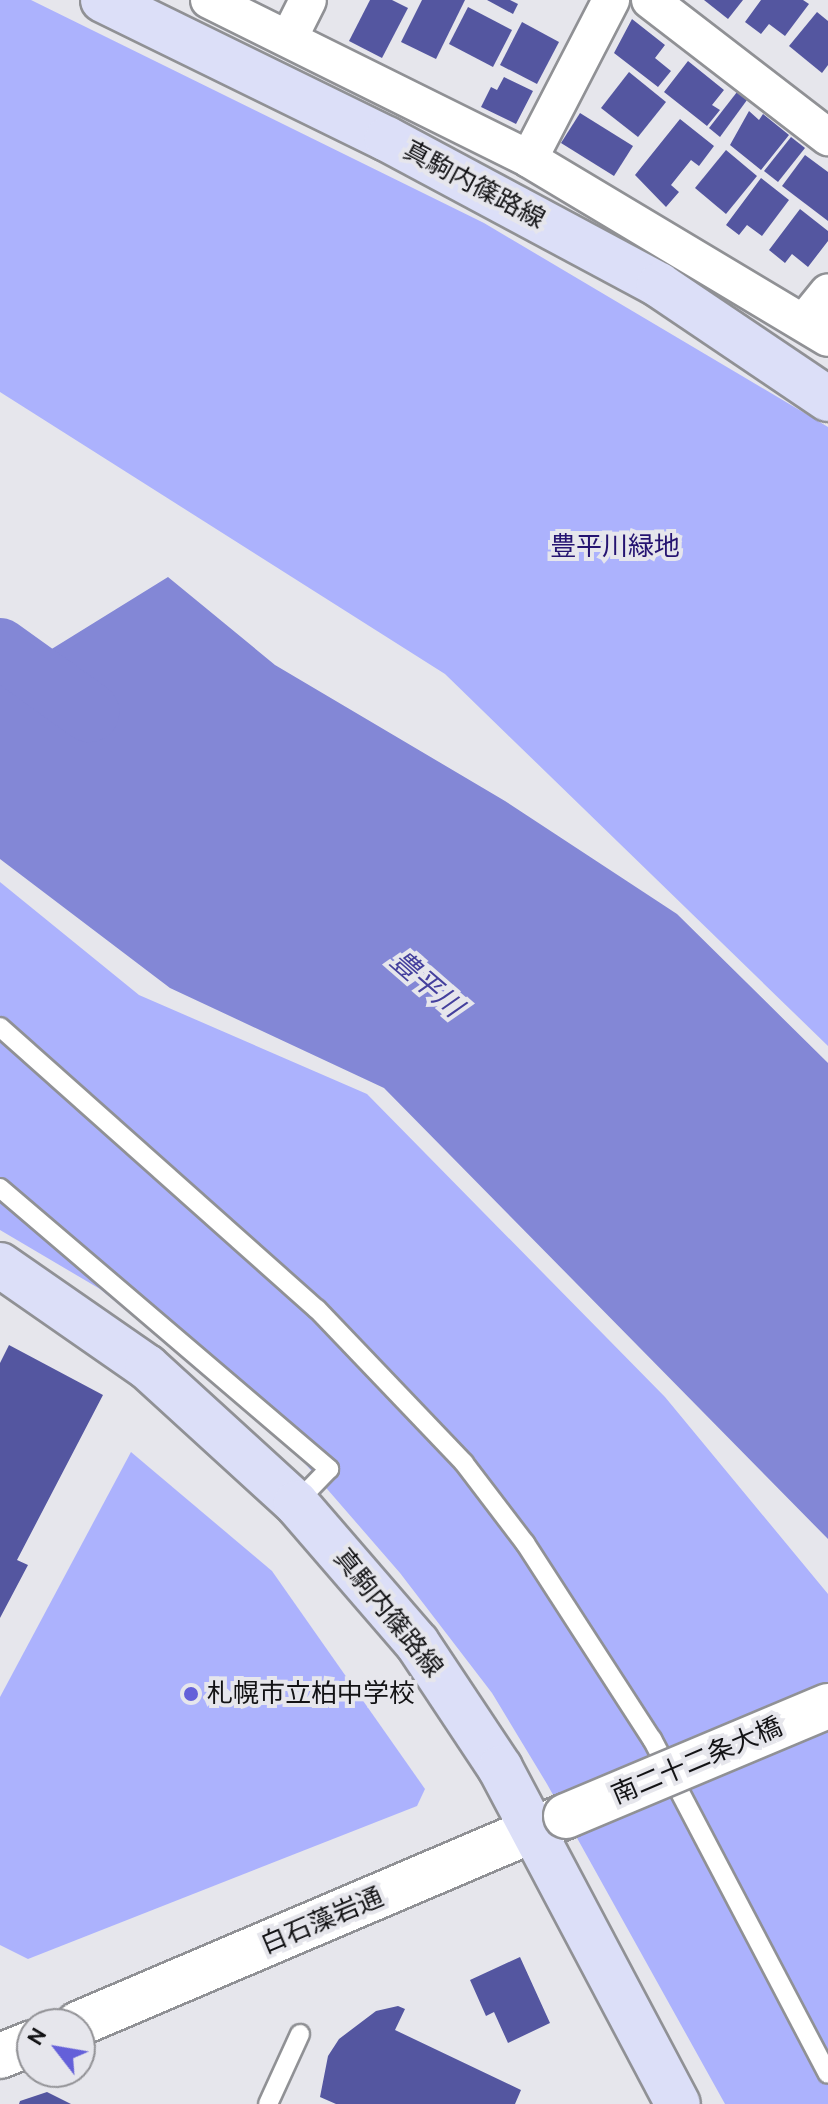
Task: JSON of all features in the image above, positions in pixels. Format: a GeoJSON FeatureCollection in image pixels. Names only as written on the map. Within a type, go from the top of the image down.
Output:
{"type":"FeatureCollection","features":[{"type":"Feature","properties":{"kind":"main road","name":"真駒内篠路線"},"geometry":{"type":"LineString","coordinates":[[103,0],[387,139],[659,285],[828,399]]}},
{"type":"Feature","properties":{"kind":"main road","name":"真駒内篠路線"},"geometry":{"type":"LineString","coordinates":[[0,1265],[147,1367],[296,1503],[417,1643],[500,1768],[550,1823],[678,2104]]}},
{"type":"Feature","properties":{"kind":"main road","name":"南二十二条大橋"},"geometry":{"type":"LineString","coordinates":[[550,1823],[828,1706]]}},
{"type":"Feature","properties":{"kind":"main road","name":"白石藻岩通"},"geometry":{"type":"LineString","coordinates":[[96,2016],[550,1823]]}},
{"type":"Feature","properties":{"kind":"street"},"geometry":{"type":"LineString","coordinates":[[209,0],[529,159],[816,330],[828,292]]}},
{"type":"Feature","properties":{"kind":"street"},"geometry":{"type":"LineString","coordinates":[[289,38],[308,0]]}},
{"type":"Feature","properties":{"kind":"street"},"geometry":{"type":"LineString","coordinates":[[529,159],[611,0]]}},
{"type":"Feature","properties":{"kind":"street"},"geometry":{"type":"LineString","coordinates":[[650,0],[828,137]]}},
{"type":"Feature","properties":{"kind":"lane"},"geometry":{"type":"LineString","coordinates":[[0,1027],[317,1309],[464,1463],[525,1543],[652,1739],[828,2074]]}},
{"type":"Feature","properties":{"kind":"lane"},"geometry":{"type":"LineString","coordinates":[[0,1188],[88,1258],[329,1469],[296,1503]]}},
{"type":"Feature","properties":{"kind":"lane"},"geometry":{"type":"LineString","coordinates":[[268,2104],[300,2034]]}},
{"type":"Feature","properties":{"kind":"green space","name":"豊平川緑地"},"geometry":{"type":"Polygon","coordinates":[[[0,0],[31,0],[484,223],[828,427],[828,1046],[445,674],[0,392],[0,0]]]}},
{"type":"Feature","properties":{"kind":"green space"},"geometry":{"type":"Polygon","coordinates":[[[0,882],[139,995],[367,1094],[665,1397],[828,1594],[828,2104],[725,2104],[547,1784],[492,1693],[400,1573],[282,1437],[100,1289],[0,1230],[0,882]]]}},
{"type":"Feature","properties":{"kind":"green space","name":"札幌市立柏中学校"},"geometry":{"type":"Polygon","coordinates":[[[131,1452],[272,1571],[425,1789],[417,1806],[28,1959],[0,1945],[0,1697],[131,1452]]]}},
{"type":"Feature","properties":{"kind":"water"},"geometry":{"type":"Polygon","coordinates":[[[168,577],[275,665],[505,801],[677,914],[828,1063],[828,1539],[384,1088],[170,988],[0,859],[0,681],[168,577]]]}},
{"type":"Feature","properties":{"kind":"building"},"geometry":{"type":"Polygon","coordinates":[[[370,0],[392,0],[408,8],[382,58],[349,41],[370,0]]]}},
{"type":"Feature","properties":{"kind":"building"},"geometry":{"type":"Polygon","coordinates":[[[422,0],[465,0],[436,59],[401,42],[422,0]]]}},
{"type":"Feature","properties":{"kind":"building"},"geometry":{"type":"Polygon","coordinates":[[[487,0],[510,0],[518,4],[513,14],[487,0]]]}},
{"type":"Feature","properties":{"kind":"building"},"geometry":{"type":"Polygon","coordinates":[[[704,0],[743,0],[728,19],[704,0]]]}},
{"type":"Feature","properties":{"kind":"building"},"geometry":{"type":"Polygon","coordinates":[[[761,0],[803,0],[809,4],[785,36],[769,24],[761,34],[745,22],[761,0]]]}},
{"type":"Feature","properties":{"kind":"building"},"geometry":{"type":"Polygon","coordinates":[[[468,7],[512,30],[493,67],[449,44],[468,7]]]}},
{"type":"Feature","properties":{"kind":"building"},"geometry":{"type":"Polygon","coordinates":[[[817,12],[828,21],[828,65],[822,73],[789,46],[817,12]]]}},
{"type":"Feature","properties":{"kind":"building"},"geometry":{"type":"Polygon","coordinates":[[[632,19],[665,45],[655,58],[671,71],[658,87],[614,53],[632,19]]]}},
{"type":"Feature","properties":{"kind":"building"},"geometry":{"type":"Polygon","coordinates":[[[522,22],[559,42],[537,84],[500,65],[522,22]]]}},
{"type":"Feature","properties":{"kind":"building"},"geometry":{"type":"Polygon","coordinates":[[[688,61],[724,90],[712,105],[720,110],[707,126],[664,92],[688,61]]]}},
{"type":"Feature","properties":{"kind":"building"},"geometry":{"type":"Polygon","coordinates":[[[629,72],[666,102],[638,137],[601,108],[629,72]]]}},
{"type":"Feature","properties":{"kind":"building"},"geometry":{"type":"Polygon","coordinates":[[[504,77],[533,91],[516,124],[481,107],[491,87],[497,90],[504,77]]]}},
{"type":"Feature","properties":{"kind":"building"},"geometry":{"type":"Polygon","coordinates":[[[737,92],[747,100],[720,137],[709,128],[737,92]]]}},
{"type":"Feature","properties":{"kind":"building"},"geometry":{"type":"Polygon","coordinates":[[[749,111],[759,120],[763,114],[789,135],[761,170],[730,145],[749,111]]]}},
{"type":"Feature","properties":{"kind":"building"},"geometry":{"type":"Polygon","coordinates":[[[580,113],[633,146],[614,176],[561,143],[580,113]]]}},
{"type":"Feature","properties":{"kind":"building"},"geometry":{"type":"Polygon","coordinates":[[[680,119],[714,146],[699,166],[691,160],[671,185],[679,192],[666,207],[635,175],[680,119]]]}},
{"type":"Feature","properties":{"kind":"building"},"geometry":{"type":"Polygon","coordinates":[[[791,137],[805,148],[778,182],[764,171],[791,137]]]}},
{"type":"Feature","properties":{"kind":"building"},"geometry":{"type":"Polygon","coordinates":[[[726,150],[757,176],[726,214],[695,188],[726,150]]]}},
{"type":"Feature","properties":{"kind":"building"},"geometry":{"type":"Polygon","coordinates":[[[805,155],[828,172],[828,221],[782,186],[805,155]]]}},
{"type":"Feature","properties":{"kind":"building"},"geometry":{"type":"Polygon","coordinates":[[[761,178],[789,200],[762,236],[747,225],[739,235],[726,225],[761,178]]]}},
{"type":"Feature","properties":{"kind":"building"},"geometry":{"type":"Polygon","coordinates":[[[800,209],[828,231],[828,241],[808,267],[792,254],[785,263],[769,250],[800,209]]]}},
{"type":"Feature","properties":{"kind":"building"},"geometry":{"type":"Polygon","coordinates":[[[9,1345],[103,1395],[17,1560],[28,1565],[0,1618],[0,1363],[9,1345]]]}},
{"type":"Feature","properties":{"kind":"building"},"geometry":{"type":"Polygon","coordinates":[[[520,1957],[550,2023],[508,2043],[494,2012],[486,2016],[470,1980],[520,1957]]]}},
{"type":"Feature","properties":{"kind":"building"},"geometry":{"type":"Polygon","coordinates":[[[398,2006],[405,2009],[395,2030],[521,2090],[515,2104],[336,2104],[320,2097],[328,2056],[339,2039],[376,2011],[398,2006]]]}},
{"type":"Feature","properties":{"kind":"building"},"geometry":{"type":"Polygon","coordinates":[[[47,2092],[71,2104],[19,2104],[20,2101],[47,2092]]]}},
{"type":"Feature","properties":{"kind":"waterway","name":"豊平川"},"geometry":{"type":"LineString","coordinates":[[0,648],[89,712]]}},
{"type":"Feature","properties":{"kind":"place","name":"札幌市立柏中学校"},"geometry":{"type":"Point","coordinates":[191,1694]}}]}
